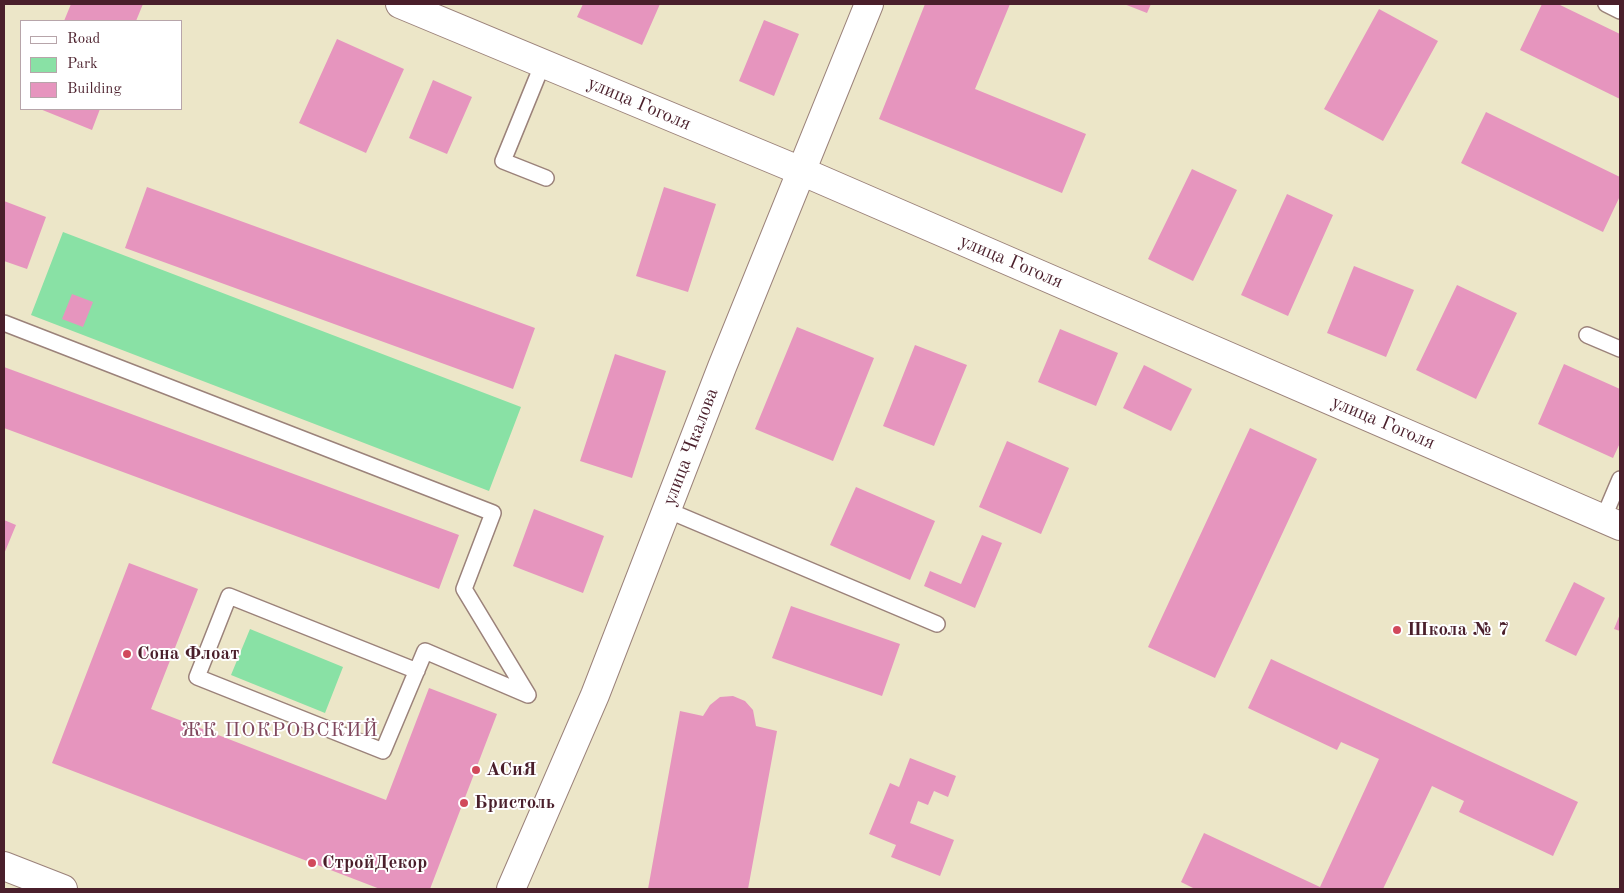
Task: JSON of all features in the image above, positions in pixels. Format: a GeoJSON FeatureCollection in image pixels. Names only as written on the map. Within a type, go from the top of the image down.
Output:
{"type":"FeatureCollection","features":[{"type":"Feature","properties":{"kind":"main road","name":"улица Гоголя"},"geometry":{"type":"LineString","coordinates":[[400,4],[801,171],[1612,523]]}},
{"type":"Feature","properties":{"kind":"main road","name":"улица Чкалова"},"geometry":{"type":"LineString","coordinates":[[511,889],[595,695],[666,510],[869,4]]}},
{"type":"Feature","properties":{"kind":"main road"},"geometry":{"type":"LineString","coordinates":[[4,866],[63,889]]}},
{"type":"Feature","properties":{"kind":"lane"},"geometry":{"type":"LineString","coordinates":[[1606,4],[1620,11]]}},
{"type":"Feature","properties":{"kind":"lane"},"geometry":{"type":"LineString","coordinates":[[543,63],[503,161],[546,178]]}},
{"type":"Feature","properties":{"kind":"lane"},"geometry":{"type":"LineString","coordinates":[[4,322],[493,513],[464,589],[528,696],[425,651],[383,751],[197,676],[229,596],[417,670]]}},
{"type":"Feature","properties":{"kind":"lane"},"geometry":{"type":"LineString","coordinates":[[1587,335],[1620,349]]}},
{"type":"Feature","properties":{"kind":"lane"},"geometry":{"type":"LineString","coordinates":[[1612,523],[1620,479]]}},
{"type":"Feature","properties":{"kind":"lane"},"geometry":{"type":"LineString","coordinates":[[666,510],[937,624]]}},
{"type":"Feature","properties":{"kind":"green space"},"geometry":{"type":"Polygon","coordinates":[[[63,232],[521,407],[489,491],[31,315],[63,232]]]}},
{"type":"Feature","properties":{"kind":"green space"},"geometry":{"type":"Polygon","coordinates":[[[250,629],[343,667],[325,713],[231,675],[250,629]]]}},
{"type":"Feature","properties":{"kind":"building"},"geometry":{"type":"Polygon","coordinates":[[[71,4],[143,4],[136,20],[64,20],[71,4]]]}},
{"type":"Feature","properties":{"kind":"building"},"geometry":{"type":"Polygon","coordinates":[[[583,4],[660,4],[642,45],[577,17],[583,4]]]}},
{"type":"Feature","properties":{"kind":"building"},"geometry":{"type":"Polygon","coordinates":[[[925,4],[1010,4],[975,89],[1086,134],[1062,193],[879,119],[925,4]]]}},
{"type":"Feature","properties":{"kind":"building"},"geometry":{"type":"Polygon","coordinates":[[[1124,4],[1151,4],[1147,13],[1124,4]]]}},
{"type":"Feature","properties":{"kind":"building"},"geometry":{"type":"Polygon","coordinates":[[[1542,4],[1558,4],[1620,34],[1620,99],[1520,50],[1542,4]]]}},
{"type":"Feature","properties":{"kind":"building"},"geometry":{"type":"Polygon","coordinates":[[[1379,9],[1438,41],[1383,141],[1324,109],[1379,9]]]}},
{"type":"Feature","properties":{"kind":"building"},"geometry":{"type":"Polygon","coordinates":[[[764,20],[799,34],[774,96],[739,81],[764,20]]]}},
{"type":"Feature","properties":{"kind":"building"},"geometry":{"type":"Polygon","coordinates":[[[337,39],[404,69],[366,153],[299,123],[337,39]]]}},
{"type":"Feature","properties":{"kind":"building"},"geometry":{"type":"Polygon","coordinates":[[[433,80],[472,97],[447,154],[409,138],[433,80]]]}},
{"type":"Feature","properties":{"kind":"building"},"geometry":{"type":"Polygon","coordinates":[[[42,110],[100,110],[92,130],[42,110]]]}},
{"type":"Feature","properties":{"kind":"building"},"geometry":{"type":"Polygon","coordinates":[[[1486,112],[1620,177],[1620,196],[1603,232],[1461,163],[1486,112]]]}},
{"type":"Feature","properties":{"kind":"building"},"geometry":{"type":"Polygon","coordinates":[[[1192,169],[1237,190],[1193,281],[1148,259],[1192,169]]]}},
{"type":"Feature","properties":{"kind":"building"},"geometry":{"type":"Polygon","coordinates":[[[147,187],[535,328],[513,389],[125,248],[147,187]]]}},
{"type":"Feature","properties":{"kind":"building"},"geometry":{"type":"Polygon","coordinates":[[[664,187],[716,204],[688,292],[636,276],[664,187]]]}},
{"type":"Feature","properties":{"kind":"building"},"geometry":{"type":"Polygon","coordinates":[[[1287,194],[1333,215],[1288,316],[1241,295],[1287,194]]]}},
{"type":"Feature","properties":{"kind":"building"},"geometry":{"type":"Polygon","coordinates":[[[4,201],[46,217],[27,269],[4,261],[4,201]]]}},
{"type":"Feature","properties":{"kind":"building"},"geometry":{"type":"Polygon","coordinates":[[[1354,266],[1414,290],[1386,357],[1327,333],[1354,266]]]}},
{"type":"Feature","properties":{"kind":"building"},"geometry":{"type":"Polygon","coordinates":[[[1457,285],[1517,313],[1476,399],[1416,370],[1457,285]]]}},
{"type":"Feature","properties":{"kind":"building"},"geometry":{"type":"Polygon","coordinates":[[[72,294],[93,302],[83,327],[62,319],[72,294]]]}},
{"type":"Feature","properties":{"kind":"building"},"geometry":{"type":"Polygon","coordinates":[[[797,327],[874,358],[833,461],[755,429],[797,327]]]}},
{"type":"Feature","properties":{"kind":"building"},"geometry":{"type":"Polygon","coordinates":[[[1060,329],[1118,353],[1096,406],[1038,382],[1060,329]]]}},
{"type":"Feature","properties":{"kind":"building"},"geometry":{"type":"Polygon","coordinates":[[[915,345],[967,365],[934,446],[883,426],[915,345]]]}},
{"type":"Feature","properties":{"kind":"building"},"geometry":{"type":"Polygon","coordinates":[[[615,354],[666,371],[632,478],[580,461],[615,354]]]}},
{"type":"Feature","properties":{"kind":"building"},"geometry":{"type":"Polygon","coordinates":[[[1564,364],[1620,389],[1620,443],[1613,458],[1538,424],[1564,364]]]}},
{"type":"Feature","properties":{"kind":"building"},"geometry":{"type":"Polygon","coordinates":[[[1144,365],[1192,389],[1171,431],[1123,408],[1144,365]]]}},
{"type":"Feature","properties":{"kind":"building"},"geometry":{"type":"Polygon","coordinates":[[[4,367],[459,535],[439,589],[4,428],[4,367]]]}},
{"type":"Feature","properties":{"kind":"building"},"geometry":{"type":"Polygon","coordinates":[[[1250,428],[1317,459],[1215,678],[1148,647],[1250,428]]]}},
{"type":"Feature","properties":{"kind":"building"},"geometry":{"type":"Polygon","coordinates":[[[1007,441],[1069,468],[1041,534],[979,507],[1007,441]]]}},
{"type":"Feature","properties":{"kind":"building"},"geometry":{"type":"Polygon","coordinates":[[[856,487],[935,521],[910,580],[830,545],[856,487]]]}},
{"type":"Feature","properties":{"kind":"building"},"geometry":{"type":"Polygon","coordinates":[[[534,509],[604,536],[583,593],[513,566],[534,509]]]}},
{"type":"Feature","properties":{"kind":"building"},"geometry":{"type":"Polygon","coordinates":[[[4,520],[16,525],[4,554],[4,520]]]}},
{"type":"Feature","properties":{"kind":"building"},"geometry":{"type":"Polygon","coordinates":[[[982,535],[1002,543],[975,608],[924,586],[930,571],[961,584],[982,535]]]}},
{"type":"Feature","properties":{"kind":"building"},"geometry":{"type":"Polygon","coordinates":[[[129,563],[198,589],[151,709],[386,800],[429,688],[497,714],[430,889],[380,889],[52,763],[129,563]]]}},
{"type":"Feature","properties":{"kind":"building"},"geometry":{"type":"Polygon","coordinates":[[[1574,582],[1605,598],[1576,656],[1545,641],[1574,582]]]}},
{"type":"Feature","properties":{"kind":"building"},"geometry":{"type":"Polygon","coordinates":[[[791,606],[900,644],[882,696],[772,658],[791,606]]]}},
{"type":"Feature","properties":{"kind":"building"},"geometry":{"type":"Polygon","coordinates":[[[1620,614],[1620,631],[1614,629],[1620,614]]]}},
{"type":"Feature","properties":{"kind":"building"},"geometry":{"type":"Polygon","coordinates":[[[1271,659],[1578,802],[1553,856],[1459,812],[1464,801],[1432,786],[1383,889],[1195,889],[1181,882],[1204,833],[1320,887],[1379,759],[1341,742],[1337,750],[1248,708],[1271,659]]]}},
{"type":"Feature","properties":{"kind":"building"},"geometry":{"type":"Polygon","coordinates":[[[733,696],[745,701],[753,710],[756,726],[777,731],[748,889],[648,889],[680,711],[703,716],[710,705],[720,697],[733,696]]]}},
{"type":"Feature","properties":{"kind":"building"},"geometry":{"type":"Polygon","coordinates":[[[910,758],[956,776],[948,797],[934,791],[928,805],[918,801],[910,823],[954,840],[940,876],[891,857],[896,845],[869,834],[890,783],[899,787],[910,758]]]}},
{"type":"Feature","properties":{"kind":"place","name":"Школа № 7"},"geometry":{"type":"Point","coordinates":[1397,630]}},
{"type":"Feature","properties":{"kind":"place","name":"Сона Флоат"},"geometry":{"type":"Point","coordinates":[127,654]}},
{"type":"Feature","properties":{"kind":"place","name":"АСиЯ"},"geometry":{"type":"Point","coordinates":[476,770]}},
{"type":"Feature","properties":{"kind":"place","name":"Бристоль"},"geometry":{"type":"Point","coordinates":[464,803]}},
{"type":"Feature","properties":{"kind":"place","name":"СтройДекор"},"geometry":{"type":"Point","coordinates":[312,863]}},
{"type":"Feature","properties":{"kind":"district","name":"ЖК ПОКРОВСКИЙ"},"geometry":{"type":"Point","coordinates":[280,731]}}]}
